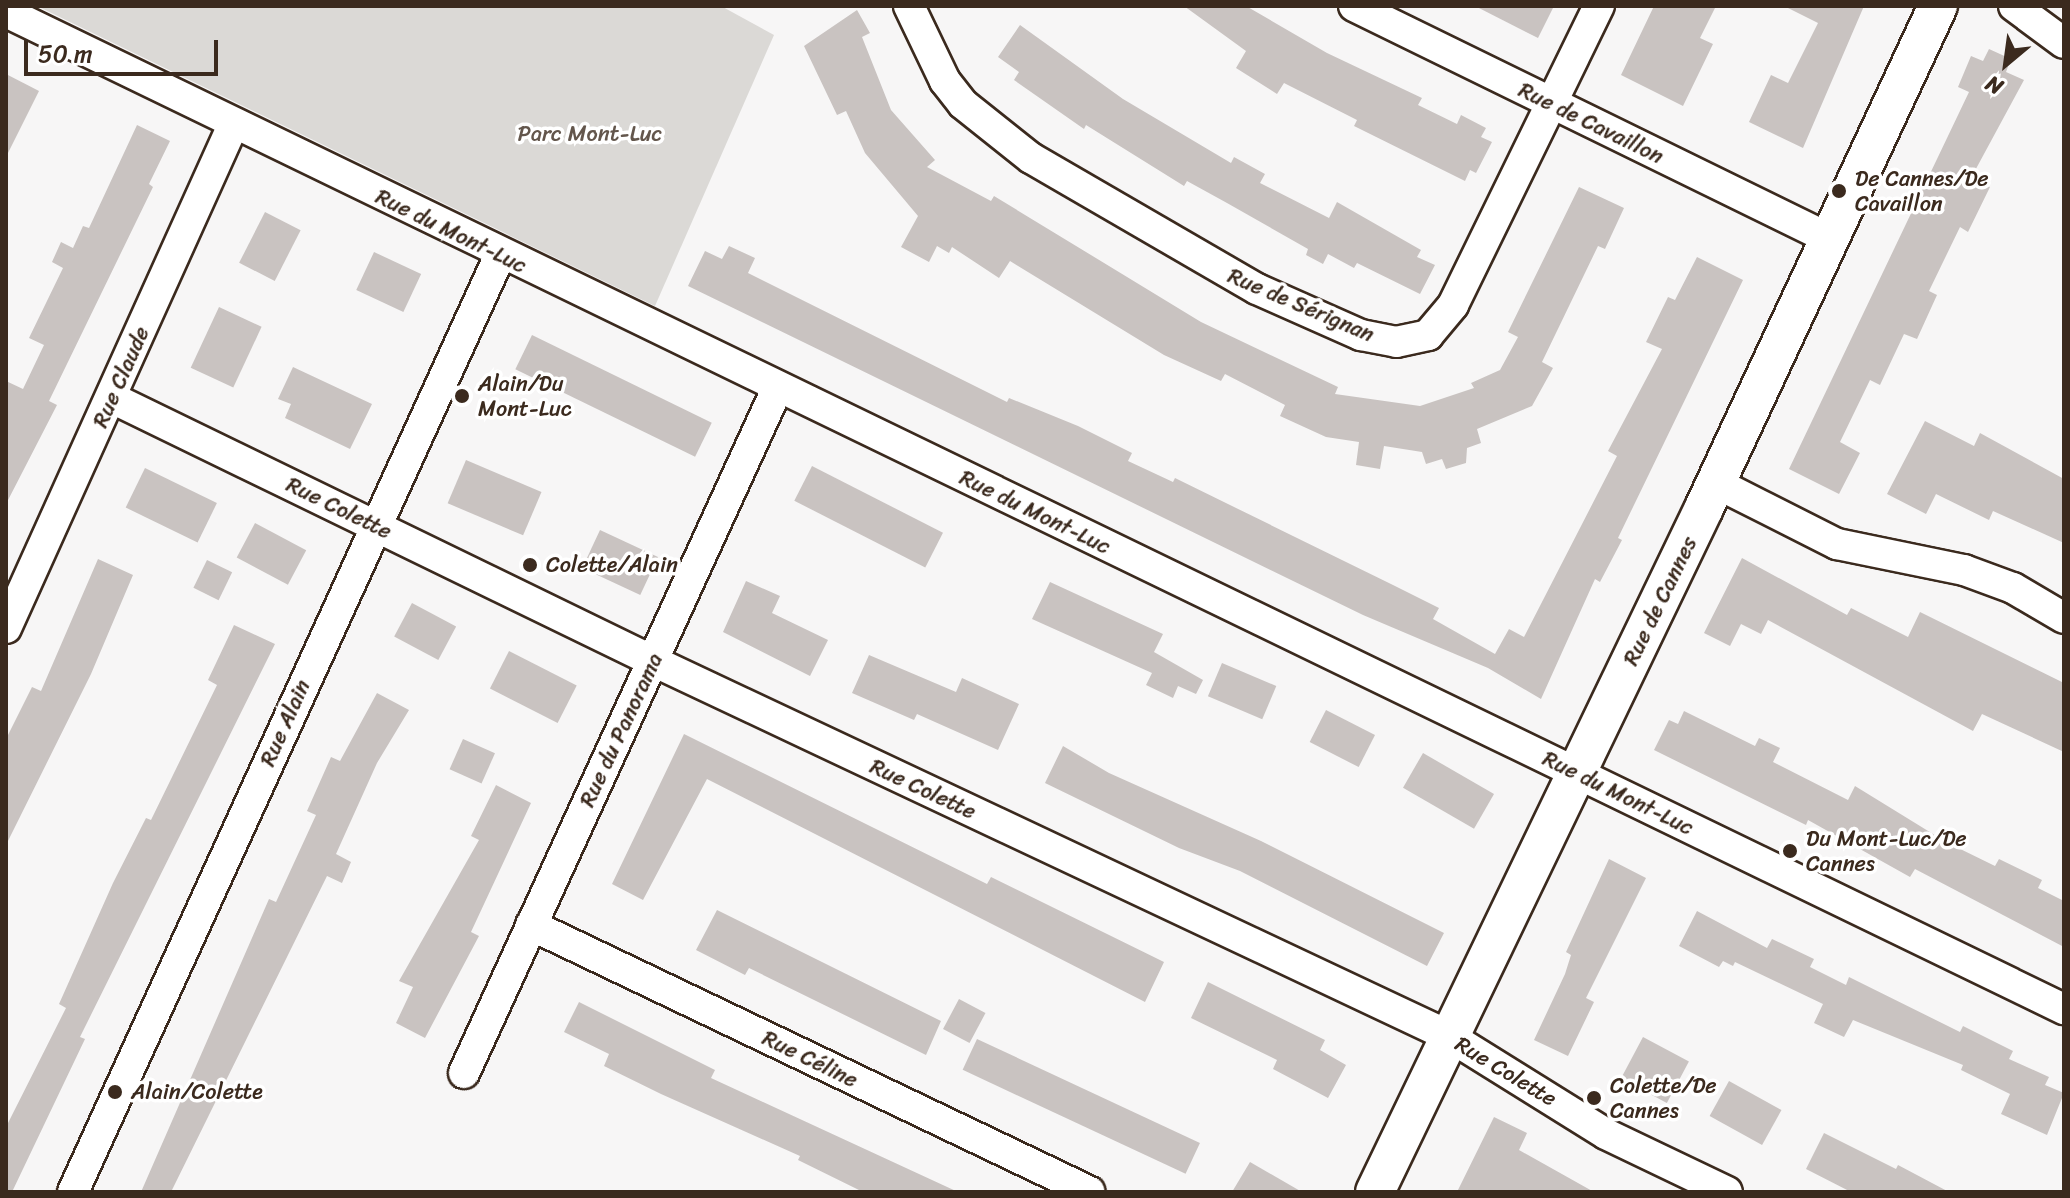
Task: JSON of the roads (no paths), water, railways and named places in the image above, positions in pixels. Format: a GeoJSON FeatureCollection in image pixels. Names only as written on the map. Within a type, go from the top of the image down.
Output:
{"type":"FeatureCollection","features":[{"type":"Feature","properties":{"kind":"street","name":"Rue de Sérignan"},"geometry":{"type":"LineString","coordinates":[[909,6],[945,81],[963,104],[1031,158],[1223,272],[1361,335],[1387,341],[1414,341],[1441,324],[1554,105],[1599,6]]}},
{"type":"Feature","properties":{"kind":"street","name":"Rue de Cavaillon"},"geometry":{"type":"LineString","coordinates":[[1354,6],[1830,239]]}},
{"type":"Feature","properties":{"kind":"street","name":"Rue de Cannes"},"geometry":{"type":"LineString","coordinates":[[1375,1192],[1447,1035],[1716,483],[1938,6]]}},
{"type":"Feature","properties":{"kind":"street"},"geometry":{"type":"LineString","coordinates":[[2014,6],[2064,43]]}},
{"type":"Feature","properties":{"kind":"street","name":"Rue du Mont-Luc"},"geometry":{"type":"LineString","coordinates":[[6,12],[500,255],[2064,1009]]}},
{"type":"Feature","properties":{"kind":"street","name":"Rue Claude"},"geometry":{"type":"LineString","coordinates":[[6,628],[233,125]]}},
{"type":"Feature","properties":{"kind":"street","name":"Rue Alain"},"geometry":{"type":"LineString","coordinates":[[73,1192],[374,525],[500,255]]}},
{"type":"Feature","properties":{"kind":"street","name":"Rue du Panorama"},"geometry":{"type":"LineString","coordinates":[[464,1073],[778,387]]}},
{"type":"Feature","properties":{"kind":"street","name":"Rue Colette"},"geometry":{"type":"LineString","coordinates":[[112,398],[653,661],[1447,1035],[1606,1134],[1727,1192]]}},
{"type":"Feature","properties":{"kind":"street"},"geometry":{"type":"LineString","coordinates":[[1716,483],[1837,544],[1964,570],[2013,588],[2064,618]]}},
{"type":"Feature","properties":{"kind":"street","name":"Rue Céline"},"geometry":{"type":"LineString","coordinates":[[531,925],[1090,1192]]}},
{"type":"Feature","properties":{"kind":"place","name":"De Cannes/De Cavaillon"},"geometry":{"type":"Point","coordinates":[1839,191]}},
{"type":"Feature","properties":{"kind":"place","name":"Alain/Du Mont-Luc"},"geometry":{"type":"Point","coordinates":[462,396]}},
{"type":"Feature","properties":{"kind":"place","name":"Colette/Alain"},"geometry":{"type":"Point","coordinates":[530,565]}},
{"type":"Feature","properties":{"kind":"place","name":"Du Mont-Luc/De Cannes"},"geometry":{"type":"Point","coordinates":[1790,851]}},
{"type":"Feature","properties":{"kind":"place","name":"Alain/Colette"},"geometry":{"type":"Point","coordinates":[115,1092]}},
{"type":"Feature","properties":{"kind":"place","name":"Colette/De Cannes"},"geometry":{"type":"Point","coordinates":[1594,1098]}},
{"type":"Feature","properties":{"kind":"park label","name":"Parc Mont-Luc"},"geometry":{"type":"Point","coordinates":[590,134]}}]}
